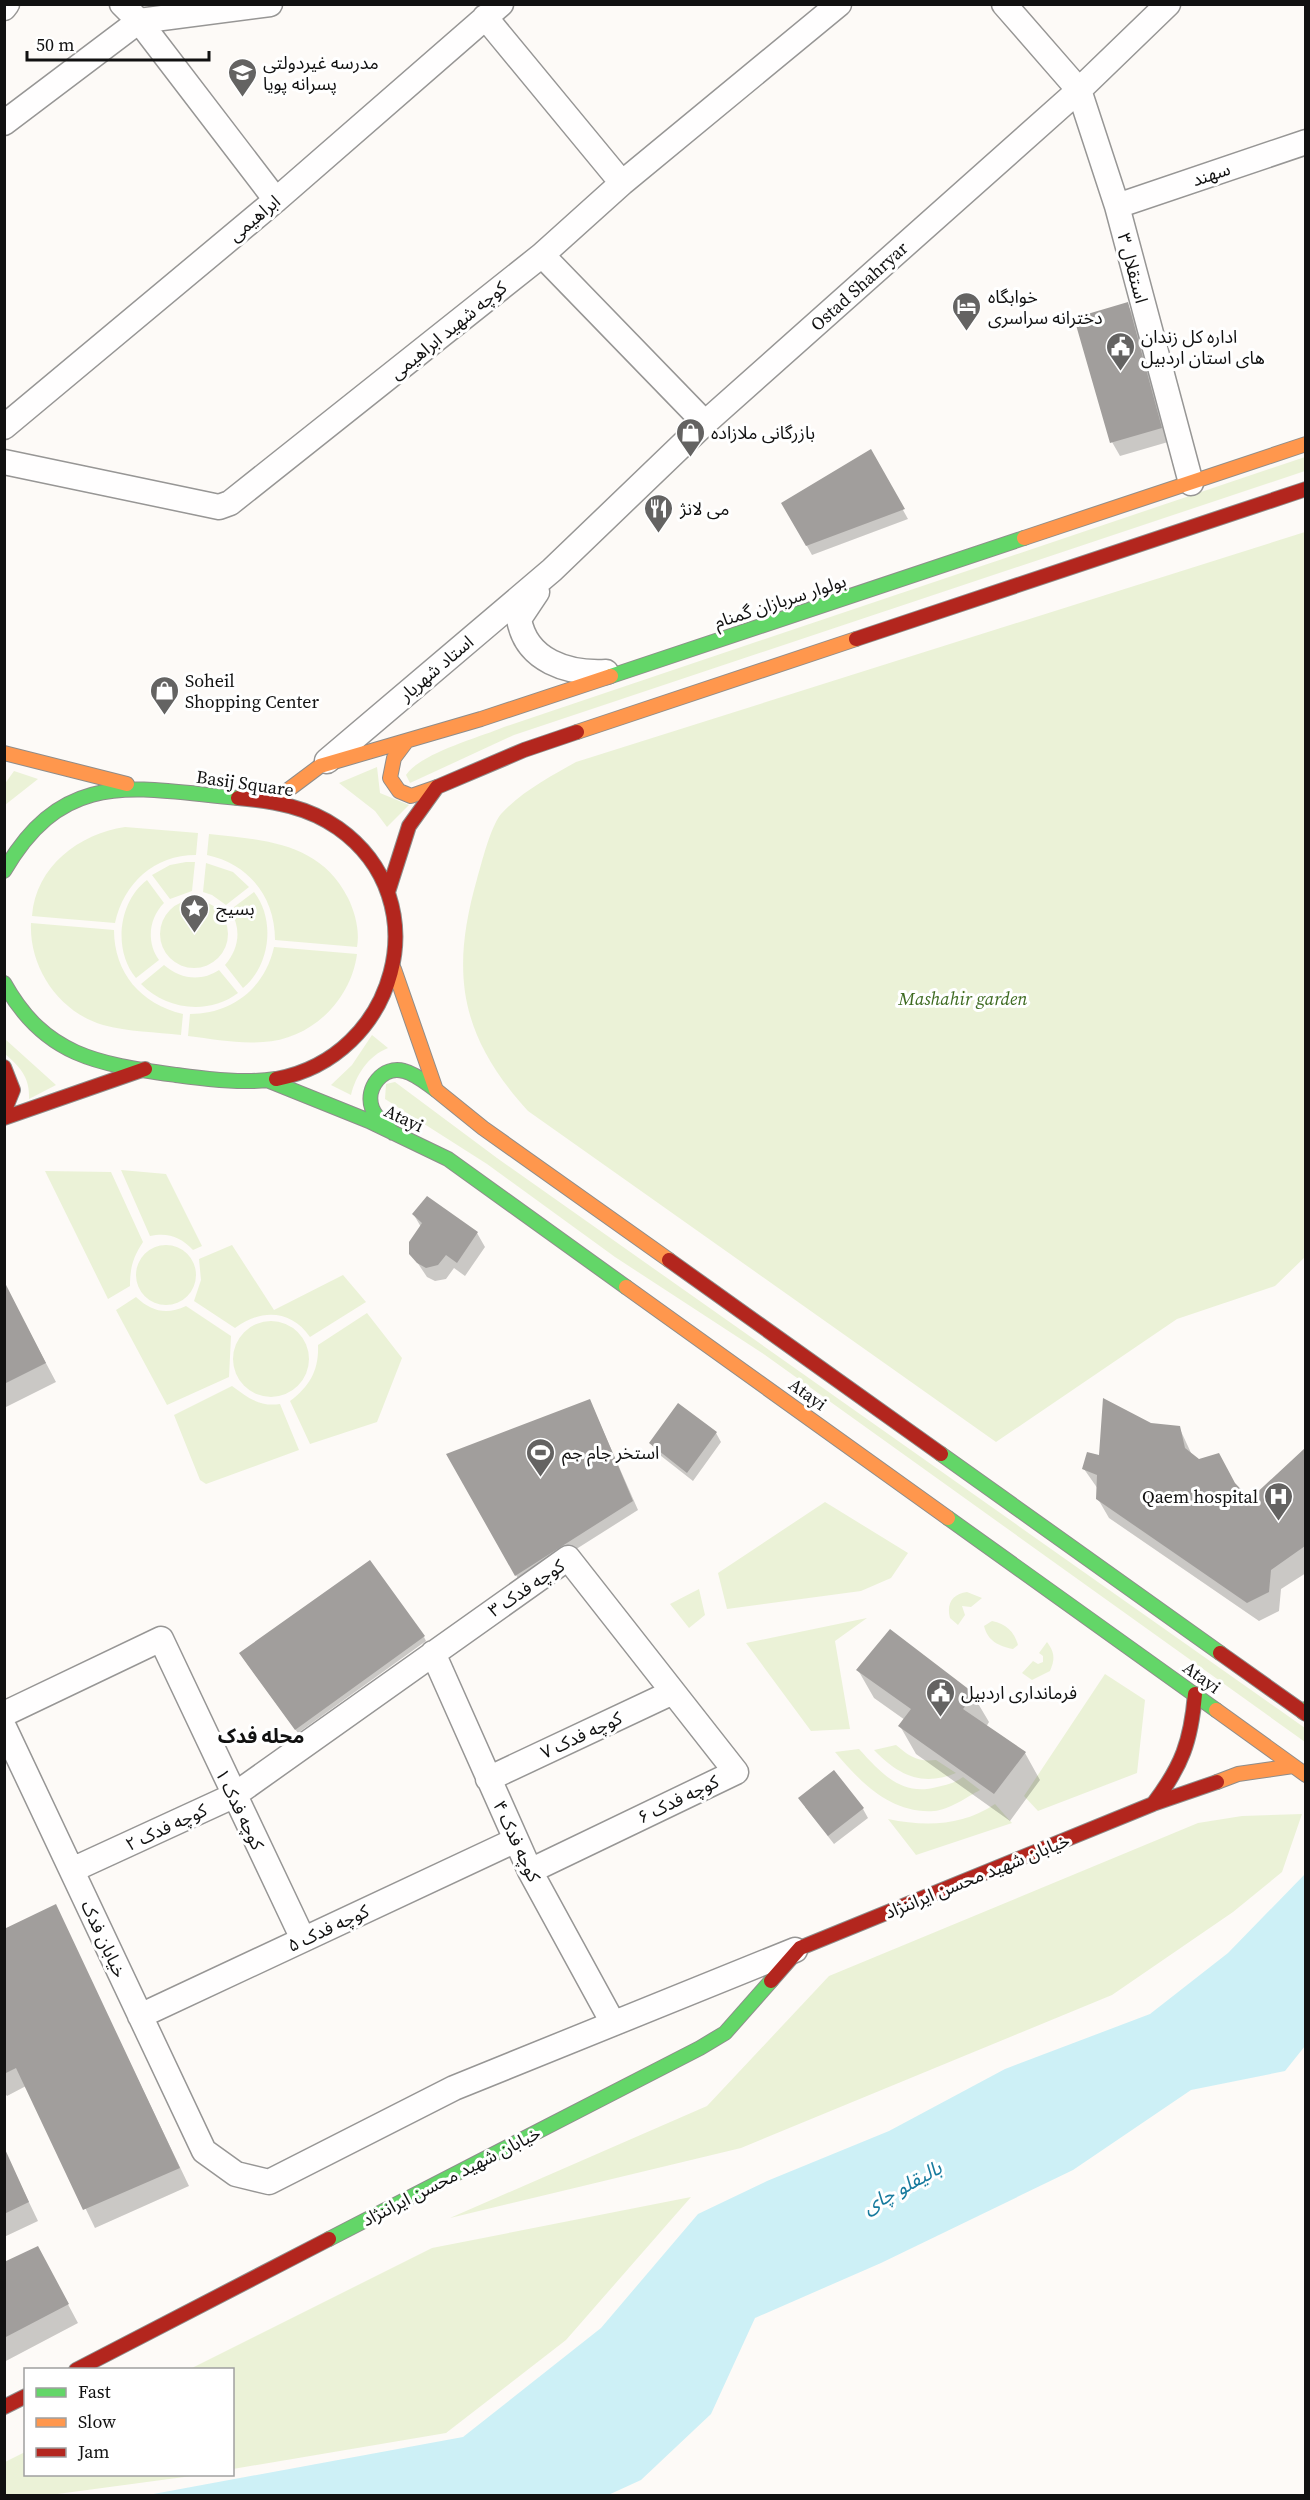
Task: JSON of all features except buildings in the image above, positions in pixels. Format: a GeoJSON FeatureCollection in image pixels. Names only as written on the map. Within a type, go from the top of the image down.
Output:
{"type":"FeatureCollection","features":[{"type":"Feature","properties":{"kind":"main road","name":"بولوار سربازان گمنام"},"geometry":{"type":"LineString","coordinates":[[272,802],[320,766],[406,742],[622,672],[1305,444]]}},
{"type":"Feature","properties":{"kind":"main road"},"geometry":{"type":"LineString","coordinates":[[406,742],[393,758],[390,778],[399,791],[411,796],[438,787],[524,750],[1305,489]]}},
{"type":"Feature","properties":{"kind":"main road"},"geometry":{"type":"LineString","coordinates":[[4,753],[147,789]]}},
{"type":"Feature","properties":{"kind":"main road"},"geometry":{"type":"LineString","coordinates":[[388,892],[409,826],[438,787]]}},
{"type":"Feature","properties":{"kind":"main road","name":"Basij Square"},"geometry":{"type":"LineString","coordinates":[[4,871],[30,832],[50,815],[72,802],[96,793],[122,788],[147,789],[272,802],[321,816],[361,848],[377,869],[388,892],[394,917],[396,943],[393,969],[382,1001],[358,1037],[339,1054],[317,1067],[292,1076],[267,1080],[145,1070],[92,1062],[68,1052],[46,1038],[28,1021],[4,983]]}},
{"type":"Feature","properties":{"kind":"main road"},"geometry":{"type":"LineString","coordinates":[[393,969],[436,1090]]}},
{"type":"Feature","properties":{"kind":"main road"},"geometry":{"type":"LineString","coordinates":[[4,1067],[13,1090],[4,1112]]}},
{"type":"Feature","properties":{"kind":"main road"},"geometry":{"type":"LineString","coordinates":[[4,1118],[145,1070]]}},
{"type":"Feature","properties":{"kind":"main road","name":"Atayi"},"geometry":{"type":"LineString","coordinates":[[393,1133],[374,1112],[370,1095],[374,1082],[384,1073],[400,1070],[417,1077],[436,1090],[493,1135],[1305,1712]]}},
{"type":"Feature","properties":{"kind":"main road","name":"Atayi"},"geometry":{"type":"LineString","coordinates":[[267,1080],[393,1133],[448,1159],[1305,1775]]}},
{"type":"Feature","properties":{"kind":"main road","name":"خیابان شهید محسن ایراننژاد"},"geometry":{"type":"LineString","coordinates":[[1153,1804],[1179,1771],[1192,1733],[1195,1694]]}},
{"type":"Feature","properties":{"kind":"main road","name":"خیابان شهید محسن ایراننژاد"},"geometry":{"type":"LineString","coordinates":[[80,2368],[700,2048],[725,2033],[800,1948],[1153,1804],[1238,1774],[1293,1766]]}},
{"type":"Feature","properties":{"kind":"main road"},"geometry":{"type":"LineString","coordinates":[[4,2407],[24,2397]]}},
{"type":"Feature","properties":{"kind":"street"},"geometry":{"type":"LineString","coordinates":[[4,8],[7,4]]}},
{"type":"Feature","properties":{"kind":"street"},"geometry":{"type":"LineString","coordinates":[[5,122],[130,13],[270,4]]}},
{"type":"Feature","properties":{"kind":"street","name":"کوچه شهید ابراهیمی"},"geometry":{"type":"LineString","coordinates":[[4,462],[219,507],[230,503],[542,255],[622,183],[839,4]]}},
{"type":"Feature","properties":{"kind":"street"},"geometry":{"type":"LineString","coordinates":[[1004,4],[1079,90]]}},
{"type":"Feature","properties":{"kind":"street","name":"Ostad Shahryar"},"geometry":{"type":"LineString","coordinates":[[552,570],[705,423],[1079,90],[1168,4]]}},
{"type":"Feature","properties":{"kind":"street"},"geometry":{"type":"LineString","coordinates":[[493,11],[622,183]]}},
{"type":"Feature","properties":{"kind":"street","name":"ابراهیمی"},"geometry":{"type":"LineString","coordinates":[[4,427],[276,200],[493,11]]}},
{"type":"Feature","properties":{"kind":"street"},"geometry":{"type":"LineString","coordinates":[[130,13],[276,200]]}},
{"type":"Feature","properties":{"kind":"street","name":"استقلال ۳"},"geometry":{"type":"LineString","coordinates":[[1079,90],[1117,206],[1191,483]]}},
{"type":"Feature","properties":{"kind":"street","name":"سهند"},"geometry":{"type":"LineString","coordinates":[[1117,206],[1305,142]]}},
{"type":"Feature","properties":{"kind":"street"},"geometry":{"type":"LineString","coordinates":[[542,255],[705,423]]}},
{"type":"Feature","properties":{"kind":"street"},"geometry":{"type":"LineString","coordinates":[[552,570],[519,619],[526,640],[543,658],[572,670],[584,673],[622,672]]}},
{"type":"Feature","properties":{"kind":"street","name":"استاد شهریار"},"geometry":{"type":"LineString","coordinates":[[320,766],[552,570]]}},
{"type":"Feature","properties":{"kind":"street","name":"کوچه فدک ۳"},"geometry":{"type":"LineString","coordinates":[[433,1653],[567,1558],[673,1692]]}},
{"type":"Feature","properties":{"kind":"street","name":"کوچه فدک ۱"},"geometry":{"type":"LineString","coordinates":[[4,1714],[161,1639],[233,1796],[303,1939]]}},
{"type":"Feature","properties":{"kind":"street","name":"کوچه فدک ۴"},"geometry":{"type":"LineString","coordinates":[[433,1653],[530,1871],[613,2023]]}},
{"type":"Feature","properties":{"kind":"street","name":"کوچه فدک ۲"},"geometry":{"type":"LineString","coordinates":[[72,1870],[233,1796],[433,1653]]}},
{"type":"Feature","properties":{"kind":"street","name":"کوچه فدک ۷"},"geometry":{"type":"LineString","coordinates":[[489,1779],[673,1692]]}},
{"type":"Feature","properties":{"kind":"street","name":"کوچه فدک ۶"},"geometry":{"type":"LineString","coordinates":[[530,1871],[736,1772],[673,1692]]}},
{"type":"Feature","properties":{"kind":"street","name":"خیابان فدک"},"geometry":{"type":"LineString","coordinates":[[4,1727],[204,2151]]}},
{"type":"Feature","properties":{"kind":"street","name":"کوچه فدک ۵"},"geometry":{"type":"LineString","coordinates":[[140,2016],[516,1840]]}},
{"type":"Feature","properties":{"kind":"street","name":"خیابان شهید محسن ایراننژاد"},"geometry":{"type":"LineString","coordinates":[[204,2151],[236,2174],[268,2182],[454,2088],[800,1948]]}},
{"type":"Feature","properties":{"kind":"green space"},"geometry":{"type":"Polygon","coordinates":[[[1305,457],[1305,471],[514,735],[410,783],[406,775],[413,767],[437,753],[504,727],[1305,457]]]}},
{"type":"Feature","properties":{"kind":"green space","name":"Mashahir garden"},"geometry":{"type":"Polygon","coordinates":[[[1305,532],[1306,1256],[1275,1286],[1177,1319],[996,1442],[528,1111],[505,1083],[475,1030],[467,1002],[463,974],[464,945],[477,879],[493,828],[501,814],[527,792],[576,762],[1305,532]]]}},
{"type":"Feature","properties":{"kind":"green space"},"geometry":{"type":"Polygon","coordinates":[[[377,767],[380,793],[409,805],[387,827],[375,811],[339,783],[377,767]]]}},
{"type":"Feature","properties":{"kind":"green space"},"geometry":{"type":"Polygon","coordinates":[[[14,771],[38,779],[5,805],[4,785],[14,771]]]}},
{"type":"Feature","properties":{"kind":"green space"},"geometry":{"type":"Polygon","coordinates":[[[125,827],[198,833],[196,855],[167,860],[143,874],[126,896],[115,923],[32,916],[35,898],[42,882],[63,855],[92,837],[125,827]]]}},
{"type":"Feature","properties":{"kind":"green space"},"geometry":{"type":"Polygon","coordinates":[[[209,834],[270,842],[289,847],[322,865],[336,879],[351,903],[357,928],[357,947],[275,940],[274,924],[265,897],[257,885],[235,866],[207,855],[209,834]]]}},
{"type":"Feature","properties":{"kind":"green space"},"geometry":{"type":"Polygon","coordinates":[[[195,862],[192,891],[170,899],[152,875],[170,865],[195,862]]]}},
{"type":"Feature","properties":{"kind":"green space"},"geometry":{"type":"Polygon","coordinates":[[[206,863],[233,872],[249,887],[226,905],[212,895],[203,892],[206,863]]]}},
{"type":"Feature","properties":{"kind":"green space"},"geometry":{"type":"Polygon","coordinates":[[[147,880],[164,903],[155,916],[151,930],[152,946],[159,960],[136,978],[124,954],[122,927],[130,901],[137,889],[147,880]]]}},
{"type":"Feature","properties":{"kind":"green space"},"geometry":{"type":"Polygon","coordinates":[[[254,892],[265,916],[267,942],[259,968],[243,988],[225,965],[236,946],[237,939],[236,924],[230,910],[254,892]]]}},
{"type":"Feature","properties":{"kind":"green space"},"geometry":{"type":"Polygon","coordinates":[[[201,900],[213,906],[222,915],[228,927],[226,947],[218,958],[201,968],[187,968],[170,958],[162,947],[160,927],[170,910],[181,902],[201,900]]]}},
{"type":"Feature","properties":{"kind":"green space"},"geometry":{"type":"Polygon","coordinates":[[[31,923],[114,930],[115,946],[125,973],[133,984],[154,1003],[183,1014],[181,1035],[103,1025],[73,1010],[60,999],[41,972],[35,956],[31,923]]]}},
{"type":"Feature","properties":{"kind":"green space"},"geometry":{"type":"Polygon","coordinates":[[[274,947],[357,954],[346,987],[337,1002],[325,1015],[312,1026],[280,1040],[244,1042],[188,1036],[190,1014],[220,1009],[244,996],[263,975],[274,947]]]}},
{"type":"Feature","properties":{"kind":"green space"},"geometry":{"type":"Polygon","coordinates":[[[164,965],[170,970],[191,977],[205,976],[219,970],[238,993],[214,1005],[201,1007],[175,1004],[151,993],[141,984],[164,965]]]}},
{"type":"Feature","properties":{"kind":"green space"},"geometry":{"type":"Polygon","coordinates":[[[372,1035],[388,1048],[374,1056],[364,1067],[351,1095],[331,1085],[352,1065],[372,1035]]]}},
{"type":"Feature","properties":{"kind":"green space"},"geometry":{"type":"Polygon","coordinates":[[[5,1039],[56,1085],[29,1099],[28,1085],[23,1073],[5,1054],[5,1039]]]}},
{"type":"Feature","properties":{"kind":"green space"},"geometry":{"type":"Polygon","coordinates":[[[395,1082],[497,1158],[1305,1728],[1305,1742],[765,1355],[615,1257],[487,1164],[385,1099],[386,1084],[395,1082]]]}},
{"type":"Feature","properties":{"kind":"green space"},"geometry":{"type":"Polygon","coordinates":[[[121,1170],[166,1174],[202,1246],[193,1250],[174,1237],[150,1236],[121,1170]]]}},
{"type":"Feature","properties":{"kind":"green space"},"geometry":{"type":"Polygon","coordinates":[[[45,1171],[111,1172],[143,1242],[133,1263],[130,1286],[108,1299],[45,1171]]]}},
{"type":"Feature","properties":{"kind":"green space"},"geometry":{"type":"Polygon","coordinates":[[[166,1245],[183,1250],[191,1258],[196,1275],[191,1292],[183,1300],[166,1305],[149,1300],[141,1292],[136,1275],[141,1258],[149,1250],[166,1245]]]}},
{"type":"Feature","properties":{"kind":"green space"},"geometry":{"type":"Polygon","coordinates":[[[232,1245],[274,1310],[343,1275],[366,1302],[310,1337],[294,1321],[275,1315],[255,1317],[235,1328],[194,1301],[201,1280],[199,1259],[232,1245]]]}},
{"type":"Feature","properties":{"kind":"green space"},"geometry":{"type":"Polygon","coordinates":[[[136,1297],[154,1309],[166,1311],[186,1306],[231,1336],[229,1377],[167,1405],[116,1310],[136,1297]]]}},
{"type":"Feature","properties":{"kind":"green space"},"geometry":{"type":"Polygon","coordinates":[[[367,1313],[402,1358],[377,1422],[310,1444],[290,1401],[312,1377],[317,1362],[318,1345],[367,1313]]]}},
{"type":"Feature","properties":{"kind":"green space"},"geometry":{"type":"Polygon","coordinates":[[[271,1321],[285,1324],[298,1332],[306,1345],[309,1359],[306,1373],[298,1386],[285,1394],[271,1397],[257,1394],[244,1386],[236,1373],[233,1359],[236,1345],[244,1332],[257,1324],[271,1321]]]}},
{"type":"Feature","properties":{"kind":"green space"},"geometry":{"type":"Polygon","coordinates":[[[232,1386],[260,1403],[280,1404],[299,1450],[206,1484],[200,1480],[174,1415],[232,1386]]]}},
{"type":"Feature","properties":{"kind":"green space"},"geometry":{"type":"Polygon","coordinates":[[[825,1502],[908,1553],[891,1578],[861,1591],[727,1609],[718,1573],[825,1502]]]}},
{"type":"Feature","properties":{"kind":"green space"},"geometry":{"type":"Polygon","coordinates":[[[699,1589],[705,1615],[689,1628],[670,1604],[699,1589]]]}},
{"type":"Feature","properties":{"kind":"green space"},"geometry":{"type":"Polygon","coordinates":[[[967,1592],[982,1598],[971,1607],[962,1606],[965,1615],[958,1625],[950,1618],[950,1604],[954,1597],[967,1592]]]}},
{"type":"Feature","properties":{"kind":"green space"},"geometry":{"type":"Polygon","coordinates":[[[867,1618],[835,1641],[850,1729],[811,1731],[746,1643],[867,1618]]]}},
{"type":"Feature","properties":{"kind":"green space"},"geometry":{"type":"Polygon","coordinates":[[[992,1621],[1009,1629],[1018,1645],[1013,1649],[991,1639],[984,1626],[992,1621]]]}},
{"type":"Feature","properties":{"kind":"green space"},"geometry":{"type":"Polygon","coordinates":[[[1047,1642],[1052,1649],[1053,1656],[1050,1671],[1032,1680],[1022,1673],[1033,1661],[1038,1664],[1043,1662],[1043,1656],[1039,1653],[1047,1642]]]}},
{"type":"Feature","properties":{"kind":"green space"},"geometry":{"type":"Polygon","coordinates":[[[1105,1674],[1145,1700],[1137,1773],[1038,1811],[1024,1796],[1105,1674]]]}},
{"type":"Feature","properties":{"kind":"green space"},"geometry":{"type":"Polygon","coordinates":[[[896,1745],[915,1758],[936,1760],[956,1773],[932,1779],[911,1776],[892,1766],[874,1750],[896,1745]]]}},
{"type":"Feature","properties":{"kind":"green space"},"geometry":{"type":"Polygon","coordinates":[[[859,1749],[884,1774],[903,1786],[925,1789],[957,1781],[963,1777],[980,1790],[940,1810],[918,1811],[904,1807],[890,1802],[866,1785],[835,1752],[859,1749]]]}},
{"type":"Feature","properties":{"kind":"green space"},"geometry":{"type":"Polygon","coordinates":[[[995,1804],[1012,1823],[916,1855],[888,1819],[902,1822],[943,1823],[970,1817],[995,1804]]]}},
{"type":"Feature","properties":{"kind":"green space"},"geometry":{"type":"Polygon","coordinates":[[[1302,1814],[1282,1872],[1233,1912],[1112,1995],[741,2148],[450,2218],[707,2106],[829,1976],[1198,1823],[1242,1816],[1302,1814]]]}},
{"type":"Feature","properties":{"kind":"green space"},"geometry":{"type":"Polygon","coordinates":[[[691,2197],[566,2340],[446,2433],[234,2469],[234,2368],[192,2368],[432,2248],[691,2197]]]}},
{"type":"Feature","properties":{"kind":"green space"},"geometry":{"type":"Polygon","coordinates":[[[24,2452],[24,2476],[192,2476],[50,2495],[5,2495],[5,2462],[24,2452]]]}},
{"type":"Feature","properties":{"kind":"water","name":"بالیقلو چای"},"geometry":{"type":"Polygon","coordinates":[[[1305,1874],[1305,2046],[1285,2071],[1191,2090],[1073,2170],[881,2263],[755,2318],[711,2414],[641,2480],[606,2496],[148,2495],[463,2437],[601,2328],[698,2214],[767,2181],[889,2131],[1005,2069],[1150,2014],[1228,1953],[1305,1874]]]}},
{"type":"Feature","properties":{"kind":"traffic: fast"},"geometry":{"type":"LineString","coordinates":[[611,676],[1024,538]]}},
{"type":"Feature","properties":{"kind":"traffic: fast"},"geometry":{"type":"LineString","coordinates":[[4,871],[27,837],[52,814],[78,799],[106,792],[135,789],[238,798]]}},
{"type":"Feature","properties":{"kind":"traffic: fast"},"geometry":{"type":"LineString","coordinates":[[4,983],[20,1008],[37,1027],[56,1042],[76,1053],[99,1061],[176,1075],[238,1081],[276,1079]]}},
{"type":"Feature","properties":{"kind":"traffic: fast"},"geometry":{"type":"LineString","coordinates":[[393,1133],[372,1108],[371,1093],[378,1080],[389,1071],[404,1071],[417,1076],[436,1090]]}},
{"type":"Feature","properties":{"kind":"traffic: fast"},"geometry":{"type":"LineString","coordinates":[[267,1080],[369,1121],[448,1159],[626,1287]]}},
{"type":"Feature","properties":{"kind":"traffic: fast"},"geometry":{"type":"LineString","coordinates":[[941,1454],[1220,1653]]}},
{"type":"Feature","properties":{"kind":"traffic: fast"},"geometry":{"type":"LineString","coordinates":[[948,1518],[1216,1710]]}},
{"type":"Feature","properties":{"kind":"traffic: fast"},"geometry":{"type":"LineString","coordinates":[[1303,1712],[1306,1709]]}},
{"type":"Feature","properties":{"kind":"traffic: fast"},"geometry":{"type":"LineString","coordinates":[[329,2239],[700,2048],[725,2033],[771,1981]]}},
{"type":"Feature","properties":{"kind":"traffic: slow"},"geometry":{"type":"LineString","coordinates":[[1024,538],[1306,444]]}},
{"type":"Feature","properties":{"kind":"traffic: slow"},"geometry":{"type":"LineString","coordinates":[[577,732],[856,639]]}},
{"type":"Feature","properties":{"kind":"traffic: slow"},"geometry":{"type":"LineString","coordinates":[[272,802],[320,766],[481,719],[611,676]]}},
{"type":"Feature","properties":{"kind":"traffic: slow"},"geometry":{"type":"LineString","coordinates":[[406,742],[394,758],[390,778],[399,791],[411,796],[437,787]]}},
{"type":"Feature","properties":{"kind":"traffic: slow"},"geometry":{"type":"LineString","coordinates":[[4,753],[127,784]]}},
{"type":"Feature","properties":{"kind":"traffic: slow"},"geometry":{"type":"LineString","coordinates":[[394,969],[436,1090],[483,1128],[669,1260]]}},
{"type":"Feature","properties":{"kind":"traffic: slow"},"geometry":{"type":"LineString","coordinates":[[626,1287],[948,1518]]}},
{"type":"Feature","properties":{"kind":"traffic: slow"},"geometry":{"type":"LineString","coordinates":[[1216,1710],[1306,1775]]}},
{"type":"Feature","properties":{"kind":"traffic: slow"},"geometry":{"type":"LineString","coordinates":[[1217,1782],[1238,1774],[1293,1766]]}},
{"type":"Feature","properties":{"kind":"traffic: jam"},"geometry":{"type":"LineString","coordinates":[[856,639],[1306,489]]}},
{"type":"Feature","properties":{"kind":"traffic: jam"},"geometry":{"type":"LineString","coordinates":[[388,892],[409,826],[437,787],[524,750],[577,732]]}},
{"type":"Feature","properties":{"kind":"traffic: jam"},"geometry":{"type":"LineString","coordinates":[[238,798],[290,806],[315,815],[338,828],[370,859],[389,895],[395,934],[391,973],[376,1009],[351,1041],[317,1065],[276,1079]]}},
{"type":"Feature","properties":{"kind":"traffic: jam"},"geometry":{"type":"LineString","coordinates":[[4,1067],[13,1090],[4,1112]]}},
{"type":"Feature","properties":{"kind":"traffic: jam"},"geometry":{"type":"LineString","coordinates":[[4,1118],[145,1069]]}},
{"type":"Feature","properties":{"kind":"traffic: jam"},"geometry":{"type":"LineString","coordinates":[[669,1260],[941,1454]]}},
{"type":"Feature","properties":{"kind":"traffic: jam"},"geometry":{"type":"LineString","coordinates":[[1220,1653],[1306,1714]]}},
{"type":"Feature","properties":{"kind":"traffic: jam"},"geometry":{"type":"LineString","coordinates":[[1153,1804],[1178,1765],[1188,1739],[1195,1694]]}},
{"type":"Feature","properties":{"kind":"traffic: jam"},"geometry":{"type":"LineString","coordinates":[[771,1981],[800,1948],[1153,1804],[1217,1782]]}},
{"type":"Feature","properties":{"kind":"traffic: jam"},"geometry":{"type":"LineString","coordinates":[[80,2368],[329,2239]]}},
{"type":"Feature","properties":{"kind":"traffic: jam"},"geometry":{"type":"LineString","coordinates":[[4,2407],[24,2397]]}},
{"type":"Feature","properties":{"kind":"place","name":"مدرسه غیردولتی پسرانه پویا"},"geometry":{"type":"Point","coordinates":[242,98]}},
{"type":"Feature","properties":{"kind":"place","name":"خوابگاه دخترانه سراسری"},"geometry":{"type":"Point","coordinates":[967,332]}},
{"type":"Feature","properties":{"kind":"place","name":"اداره کل زندان های استان اردبیل"},"geometry":{"type":"Point","coordinates":[1120,372]}},
{"type":"Feature","properties":{"kind":"place","name":"بازرگانی ملازاده"},"geometry":{"type":"Point","coordinates":[690,458]}},
{"type":"Feature","properties":{"kind":"place","name":"می لانژ"},"geometry":{"type":"Point","coordinates":[659,534]}},
{"type":"Feature","properties":{"kind":"place","name":"Soheil Shopping Center"},"geometry":{"type":"Point","coordinates":[164,716]}},
{"type":"Feature","properties":{"kind":"place","name":"بسیج"},"geometry":{"type":"Point","coordinates":[195,934]}},
{"type":"Feature","properties":{"kind":"place","name":"استخر جام جم"},"geometry":{"type":"Point","coordinates":[541,1478]}},
{"type":"Feature","properties":{"kind":"place","name":"Qaem hospital"},"geometry":{"type":"Point","coordinates":[1279,1522]}},
{"type":"Feature","properties":{"kind":"place","name":"فرمانداری اردبیل"},"geometry":{"type":"Point","coordinates":[940,1718]}},
{"type":"Feature","properties":{"kind":"district","name":"محله فدک"},"geometry":{"type":"Point","coordinates":[261,1736]}}]}
